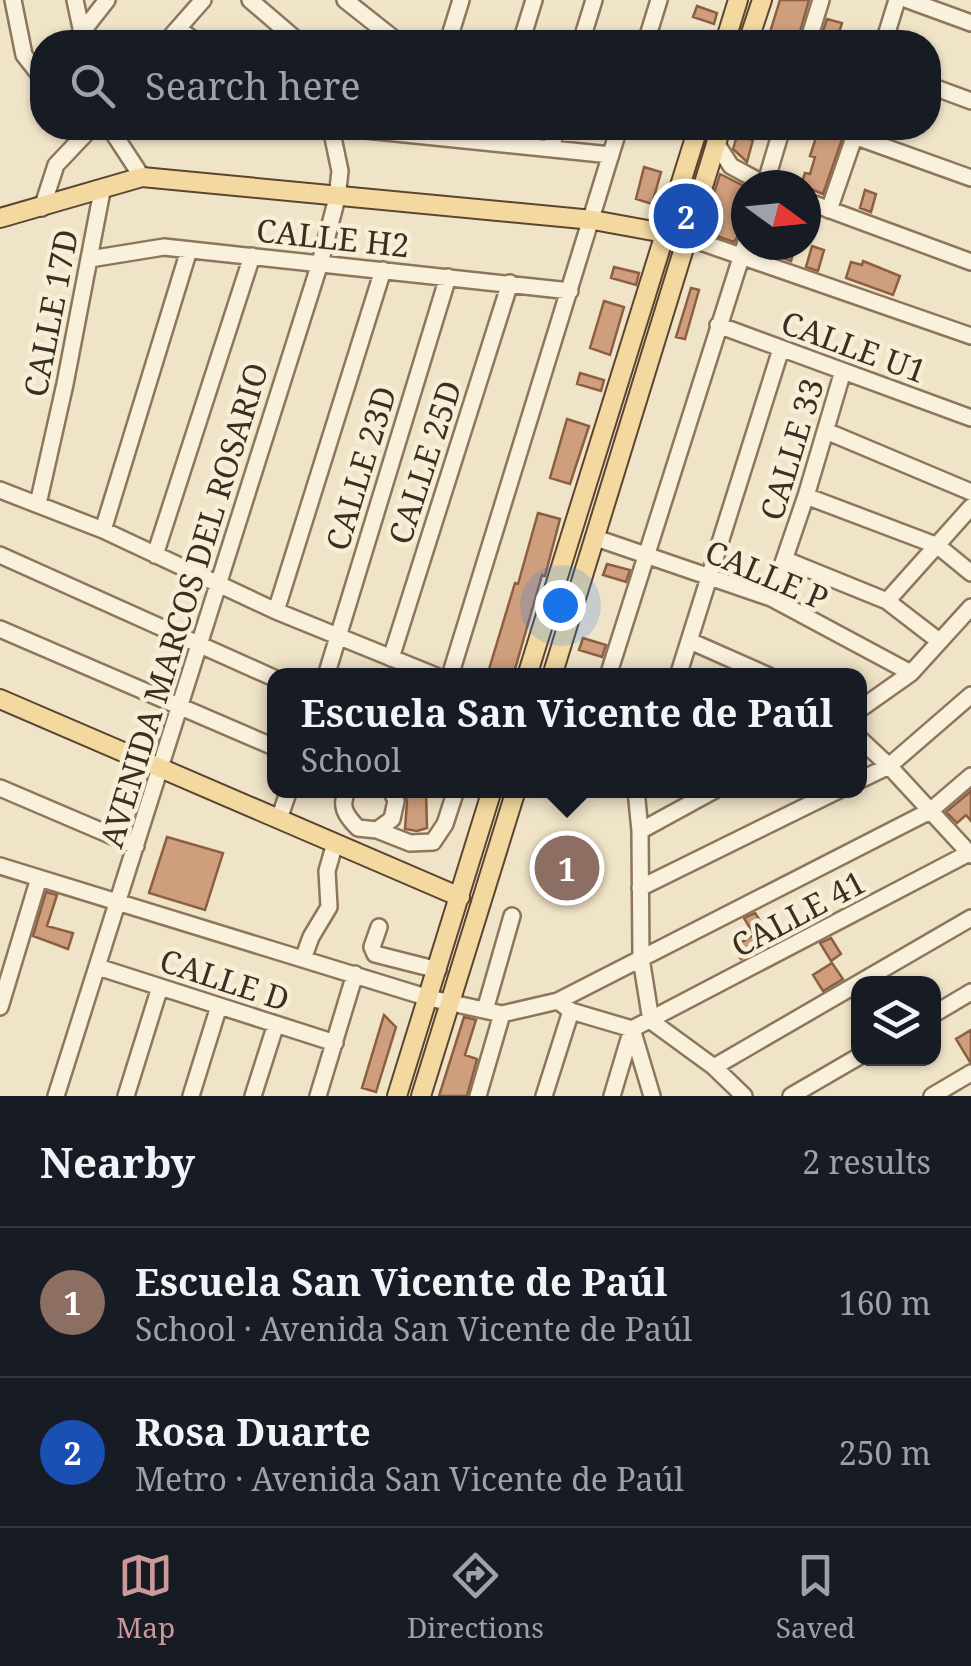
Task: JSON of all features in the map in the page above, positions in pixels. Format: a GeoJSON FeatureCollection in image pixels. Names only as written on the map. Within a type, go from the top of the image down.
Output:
{"type":"FeatureCollection","features":[{"type":"Feature","properties":{"kind":"main road"},"geometry":{"type":"LineString","coordinates":[[728,30],[738,0]]}},
{"type":"Feature","properties":{"kind":"main road"},"geometry":{"type":"LineString","coordinates":[[752,30],[762,0]]}},
{"type":"Feature","properties":{"kind":"main road"},"geometry":{"type":"LineString","coordinates":[[529,668],[694,140]]}},
{"type":"Feature","properties":{"kind":"main road"},"geometry":{"type":"LineString","coordinates":[[555,668],[717,140]]}},
{"type":"Feature","properties":{"kind":"main road"},"geometry":{"type":"LineString","coordinates":[[0,218],[142,178],[593,220],[686,237]]}},
{"type":"Feature","properties":{"kind":"main road"},"geometry":{"type":"LineString","coordinates":[[0,699],[460,898]]}},
{"type":"Feature","properties":{"kind":"main road"},"geometry":{"type":"LineString","coordinates":[[397,1096],[490,798]]}},
{"type":"Feature","properties":{"kind":"main road"},"geometry":{"type":"LineString","coordinates":[[422,1096],[514,798]]}},
{"type":"Feature","properties":{"kind":"street"},"geometry":{"type":"LineString","coordinates":[[13,0],[24,55],[30,63]]}},
{"type":"Feature","properties":{"kind":"street"},"geometry":{"type":"LineString","coordinates":[[74,0],[77,30]]}},
{"type":"Feature","properties":{"kind":"street"},"geometry":{"type":"LineString","coordinates":[[84,30],[108,0]]}},
{"type":"Feature","properties":{"kind":"street"},"geometry":{"type":"LineString","coordinates":[[178,29],[203,0]]}},
{"type":"Feature","properties":{"kind":"street"},"geometry":{"type":"LineString","coordinates":[[250,0],[285,30]]}},
{"type":"Feature","properties":{"kind":"street"},"geometry":{"type":"LineString","coordinates":[[344,0],[383,30]]}},
{"type":"Feature","properties":{"kind":"street"},"geometry":{"type":"LineString","coordinates":[[525,30],[534,0]]}},
{"type":"Feature","properties":{"kind":"street"},"geometry":{"type":"LineString","coordinates":[[585,30],[594,0]]}},
{"type":"Feature","properties":{"kind":"street"},"geometry":{"type":"LineString","coordinates":[[649,30],[658,0]]}},
{"type":"Feature","properties":{"kind":"street"},"geometry":{"type":"LineString","coordinates":[[811,30],[820,0]]}},
{"type":"Feature","properties":{"kind":"street"},"geometry":{"type":"LineString","coordinates":[[888,30],[897,0]]}},
{"type":"Feature","properties":{"kind":"street"},"geometry":{"type":"LineString","coordinates":[[908,0],[971,23]]}},
{"type":"Feature","properties":{"kind":"street"},"geometry":{"type":"LineString","coordinates":[[451,30],[458,2]]}},
{"type":"Feature","properties":{"kind":"street"},"geometry":{"type":"LineString","coordinates":[[941,90],[971,101]]}},
{"type":"Feature","properties":{"kind":"street"},"geometry":{"type":"LineString","coordinates":[[42,208],[56,165],[80,140]]}},
{"type":"Feature","properties":{"kind":"street"},"geometry":{"type":"LineString","coordinates":[[118,140],[142,178]]}},
{"type":"Feature","properties":{"kind":"street","name":"AVENIDA MARCOS DEL ROSARIO"},"geometry":{"type":"LineString","coordinates":[[56,1096],[320,263],[340,171],[334,140]]}},
{"type":"Feature","properties":{"kind":"street"},"geometry":{"type":"LineString","coordinates":[[516,140],[611,155]]}},
{"type":"Feature","properties":{"kind":"street"},"geometry":{"type":"LineString","coordinates":[[551,148],[553,140]]}},
{"type":"Feature","properties":{"kind":"street"},"geometry":{"type":"LineString","coordinates":[[452,668],[616,140]]}},
{"type":"Feature","properties":{"kind":"street"},"geometry":{"type":"LineString","coordinates":[[721,140],[731,166],[738,170]]}},
{"type":"Feature","properties":{"kind":"street"},"geometry":{"type":"LineString","coordinates":[[769,170],[778,140]]}},
{"type":"Feature","properties":{"kind":"street"},"geometry":{"type":"LineString","coordinates":[[829,210],[853,140]]}},
{"type":"Feature","properties":{"kind":"street"},"geometry":{"type":"LineString","coordinates":[[876,140],[971,178]]}},
{"type":"Feature","properties":{"kind":"street","name":"CALLE 17D"},"geometry":{"type":"LineString","coordinates":[[38,504],[102,191]]}},
{"type":"Feature","properties":{"kind":"street"},"geometry":{"type":"LineString","coordinates":[[821,207],[971,262]]}},
{"type":"Feature","properties":{"kind":"street"},"geometry":{"type":"LineString","coordinates":[[686,237],[731,246]]}},
{"type":"Feature","properties":{"kind":"street","name":"CALLE H2"},"geometry":{"type":"LineString","coordinates":[[90,260],[164,247],[570,291]]}},
{"type":"Feature","properties":{"kind":"street"},"geometry":{"type":"LineString","coordinates":[[104,530],[189,250]]}},
{"type":"Feature","properties":{"kind":"street"},"geometry":{"type":"LineString","coordinates":[[154,554],[252,256]]}},
{"type":"Feature","properties":{"kind":"street"},"geometry":{"type":"LineString","coordinates":[[611,668],[740,260]]}},
{"type":"Feature","properties":{"kind":"street"},"geometry":{"type":"LineString","coordinates":[[775,260],[971,336]]}},
{"type":"Feature","properties":{"kind":"street"},"geometry":{"type":"LineString","coordinates":[[276,611],[383,270]]}},
{"type":"Feature","properties":{"kind":"street","name":"CALLE 23D"},"geometry":{"type":"LineString","coordinates":[[328,668],[448,276]]}},
{"type":"Feature","properties":{"kind":"street","name":"CALLE 25D"},"geometry":{"type":"LineString","coordinates":[[391,658],[510,283]]}},
{"type":"Feature","properties":{"kind":"street","name":"CALLE U1"},"geometry":{"type":"LineString","coordinates":[[718,325],[971,418]]}},
{"type":"Feature","properties":{"kind":"street"},"geometry":{"type":"LineString","coordinates":[[681,668],[781,349]]}},
{"type":"Feature","properties":{"kind":"street","name":"CALLE 33"},"geometry":{"type":"LineString","coordinates":[[771,598],[843,371]]}},
{"type":"Feature","properties":{"kind":"street"},"geometry":{"type":"LineString","coordinates":[[826,431],[971,492]]}},
{"type":"Feature","properties":{"kind":"street"},"geometry":{"type":"LineString","coordinates":[[0,490],[104,530],[276,611],[416,668]]}},
{"type":"Feature","properties":{"kind":"street"},"geometry":{"type":"LineString","coordinates":[[806,496],[938,546],[971,572]]}},
{"type":"Feature","properties":{"kind":"street"},"geometry":{"type":"LineString","coordinates":[[886,601],[971,507]]}},
{"type":"Feature","properties":{"kind":"street","name":"CALLE P"},"geometry":{"type":"LineString","coordinates":[[596,538],[771,598],[911,673]]}},
{"type":"Feature","properties":{"kind":"street"},"geometry":{"type":"LineString","coordinates":[[0,555],[267,675]]}},
{"type":"Feature","properties":{"kind":"street"},"geometry":{"type":"LineString","coordinates":[[786,560],[886,601],[940,641]]}},
{"type":"Feature","properties":{"kind":"street"},"geometry":{"type":"LineString","coordinates":[[867,705],[911,673],[971,607]]}},
{"type":"Feature","properties":{"kind":"street"},"geometry":{"type":"LineString","coordinates":[[0,629],[267,743]]}},
{"type":"Feature","properties":{"kind":"street"},"geometry":{"type":"LineString","coordinates":[[690,640],[751,668]]}},
{"type":"Feature","properties":{"kind":"street"},"geometry":{"type":"LineString","coordinates":[[867,777],[889,766],[971,695]]}},
{"type":"Feature","properties":{"kind":"street"},"geometry":{"type":"LineString","coordinates":[[867,746],[971,853]]}},
{"type":"Feature","properties":{"kind":"street"},"geometry":{"type":"LineString","coordinates":[[0,866],[429,998],[502,1014],[564,1006],[641,958],[930,812],[971,776]]}},
{"type":"Feature","properties":{"kind":"street"},"geometry":{"type":"LineString","coordinates":[[0,788],[136,846]]}},
{"type":"Feature","properties":{"kind":"street"},"geometry":{"type":"LineString","coordinates":[[279,819],[286,798]]}},
{"type":"Feature","properties":{"kind":"street"},"geometry":{"type":"LineString","coordinates":[[344,798],[345,816],[358,828],[377,830],[410,843],[433,842],[445,824],[453,798]]}},
{"type":"Feature","properties":{"kind":"street"},"geometry":{"type":"LineString","coordinates":[[377,830],[392,819],[395,798]]}},
{"type":"Feature","properties":{"kind":"street"},"geometry":{"type":"LineString","coordinates":[[637,798],[641,958],[651,1022],[714,1067],[744,1096]]}},
{"type":"Feature","properties":{"kind":"street"},"geometry":{"type":"LineString","coordinates":[[640,830],[699,798]]}},
{"type":"Feature","properties":{"kind":"street"},"geometry":{"type":"LineString","coordinates":[[640,888],[823,798]]}},
{"type":"Feature","properties":{"kind":"street"},"geometry":{"type":"LineString","coordinates":[[303,959],[329,907],[327,871],[358,828]]}},
{"type":"Feature","properties":{"kind":"street","name":"CALLE 41"},"geometry":{"type":"LineString","coordinates":[[632,1029],[971,853]]}},
{"type":"Feature","properties":{"kind":"street"},"geometry":{"type":"LineString","coordinates":[[0,1006],[39,878]]}},
{"type":"Feature","properties":{"kind":"street"},"geometry":{"type":"LineString","coordinates":[[485,1010],[512,916]]}},
{"type":"Feature","properties":{"kind":"street"},"geometry":{"type":"LineString","coordinates":[[714,1067],[971,918]]}},
{"type":"Feature","properties":{"kind":"street"},"geometry":{"type":"LineString","coordinates":[[379,927],[371,951],[402,953],[438,970]]}},
{"type":"Feature","properties":{"kind":"street","name":"CALLE D"},"geometry":{"type":"LineString","coordinates":[[98,967],[335,1043]]}},
{"type":"Feature","properties":{"kind":"street"},"geometry":{"type":"LineString","coordinates":[[318,1096],[355,974]]}},
{"type":"Feature","properties":{"kind":"street"},"geometry":{"type":"LineString","coordinates":[[126,1096],[160,987]]}},
{"type":"Feature","properties":{"kind":"street"},"geometry":{"type":"LineString","coordinates":[[941,1010],[971,992]]}},
{"type":"Feature","properties":{"kind":"street"},"geometry":{"type":"LineString","coordinates":[[191,1096],[219,1006]]}},
{"type":"Feature","properties":{"kind":"street"},"geometry":{"type":"LineString","coordinates":[[564,1006],[632,1029]]}},
{"type":"Feature","properties":{"kind":"street"},"geometry":{"type":"LineString","coordinates":[[544,1096],[564,1006]]}},
{"type":"Feature","properties":{"kind":"street"},"geometry":{"type":"LineString","coordinates":[[478,1096],[502,1014]]}},
{"type":"Feature","properties":{"kind":"street"},"geometry":{"type":"LineString","coordinates":[[253,1096],[276,1024]]}},
{"type":"Feature","properties":{"kind":"street"},"geometry":{"type":"LineString","coordinates":[[612,1096],[632,1029]]}},
{"type":"Feature","properties":{"kind":"street"},"geometry":{"type":"LineString","coordinates":[[632,1029],[652,1096]]}},
{"type":"Feature","properties":{"kind":"street"},"geometry":{"type":"LineString","coordinates":[[791,1096],[851,1061]]}},
{"type":"Feature","properties":{"kind":"street"},"geometry":{"type":"LineString","coordinates":[[932,1096],[971,1072]]}},
{"type":"Feature","properties":{"kind":"building"},"geometry":{"type":"Polygon","coordinates":[[[780,0],[809,0],[800,30],[771,30],[780,0]]]}},
{"type":"Feature","properties":{"kind":"building"},"geometry":{"type":"Polygon","coordinates":[[[697,6],[717,13],[714,24],[693,17],[697,6]]]}},
{"type":"Feature","properties":{"kind":"building"},"geometry":{"type":"Polygon","coordinates":[[[827,19],[842,23],[840,30],[823,30],[827,19]]]}},
{"type":"Feature","properties":{"kind":"building"},"geometry":{"type":"Polygon","coordinates":[[[736,140],[753,140],[747,162],[733,149],[736,140]]]}},
{"type":"Feature","properties":{"kind":"building"},"geometry":{"type":"Polygon","coordinates":[[[815,140],[842,140],[823,194],[821,170],[811,170],[815,157],[810,156],[815,140]]]}},
{"type":"Feature","properties":{"kind":"building"},"geometry":{"type":"Polygon","coordinates":[[[644,167],[661,172],[652,204],[636,199],[644,167]]]}},
{"type":"Feature","properties":{"kind":"building"},"geometry":{"type":"Polygon","coordinates":[[[720,174],[731,180],[731,241],[702,231],[720,174]]]}},
{"type":"Feature","properties":{"kind":"building"},"geometry":{"type":"Polygon","coordinates":[[[865,190],[876,194],[871,212],[860,208],[865,190]]]}},
{"type":"Feature","properties":{"kind":"building"},"geometry":{"type":"Polygon","coordinates":[[[821,249],[824,250],[818,271],[806,267],[808,260],[821,260],[821,249]]]}},
{"type":"Feature","properties":{"kind":"building"},"geometry":{"type":"Polygon","coordinates":[[[863,261],[900,276],[893,295],[846,278],[851,262],[862,265],[863,261]]]}},
{"type":"Feature","properties":{"kind":"building"},"geometry":{"type":"Polygon","coordinates":[[[614,267],[639,273],[636,285],[611,278],[614,267]]]}},
{"type":"Feature","properties":{"kind":"building"},"geometry":{"type":"Polygon","coordinates":[[[691,288],[699,290],[685,339],[676,337],[691,288]]]}},
{"type":"Feature","properties":{"kind":"building"},"geometry":{"type":"Polygon","coordinates":[[[604,301],[624,307],[610,355],[590,348],[604,301]]]}},
{"type":"Feature","properties":{"kind":"building"},"geometry":{"type":"Polygon","coordinates":[[[580,373],[604,380],[601,391],[577,384],[580,373]]]}},
{"type":"Feature","properties":{"kind":"building"},"geometry":{"type":"Polygon","coordinates":[[[567,419],[589,426],[570,484],[550,478],[567,419]]]}},
{"type":"Feature","properties":{"kind":"building"},"geometry":{"type":"Polygon","coordinates":[[[538,513],[560,519],[515,668],[489,668],[515,583],[518,584],[538,513]]]}},
{"type":"Feature","properties":{"kind":"building"},"geometry":{"type":"Polygon","coordinates":[[[607,564],[630,570],[626,582],[603,575],[607,564]]]}},
{"type":"Feature","properties":{"kind":"building"},"geometry":{"type":"Polygon","coordinates":[[[583,638],[606,645],[602,657],[579,650],[583,638]]]}},
{"type":"Feature","properties":{"kind":"building"},"geometry":{"type":"Polygon","coordinates":[[[971,791],[971,821],[966,815],[957,823],[946,812],[971,791]]]}},
{"type":"Feature","properties":{"kind":"building"},"geometry":{"type":"Polygon","coordinates":[[[406,798],[426,798],[427,828],[405,829],[406,798]]]}},
{"type":"Feature","properties":{"kind":"building"},"geometry":{"type":"Polygon","coordinates":[[[167,837],[223,853],[205,910],[149,893],[167,837]]]}},
{"type":"Feature","properties":{"kind":"building"},"geometry":{"type":"Polygon","coordinates":[[[46,892],[57,895],[47,926],[73,933],[68,949],[33,936],[46,892]]]}},
{"type":"Feature","properties":{"kind":"building"},"geometry":{"type":"Polygon","coordinates":[[[755,913],[774,942],[741,959],[733,947],[754,935],[744,918],[755,913]]]}},
{"type":"Feature","properties":{"kind":"building"},"geometry":{"type":"Polygon","coordinates":[[[831,938],[841,954],[831,961],[820,943],[831,938]]]}},
{"type":"Feature","properties":{"kind":"building"},"geometry":{"type":"Polygon","coordinates":[[[832,963],[843,979],[823,991],[813,975],[832,963]]]}},
{"type":"Feature","properties":{"kind":"building"},"geometry":{"type":"Polygon","coordinates":[[[384,1015],[396,1027],[376,1092],[362,1088],[384,1015]]]}},
{"type":"Feature","properties":{"kind":"building"},"geometry":{"type":"Polygon","coordinates":[[[464,1017],[476,1020],[465,1055],[477,1059],[467,1096],[439,1096],[464,1017]]]}},
{"type":"Feature","properties":{"kind":"building"},"geometry":{"type":"Polygon","coordinates":[[[971,1030],[971,1062],[970,1062],[956,1039],[971,1030]]]}},
{"type":"Feature","properties":{"kind":"place","name":"Rosa Duarte"},"geometry":{"type":"Point","coordinates":[686,216]}},
{"type":"Feature","properties":{"kind":"place","name":"Escuela San Vicente de Paúl"},"geometry":{"type":"Point","coordinates":[567,868]}}]}
